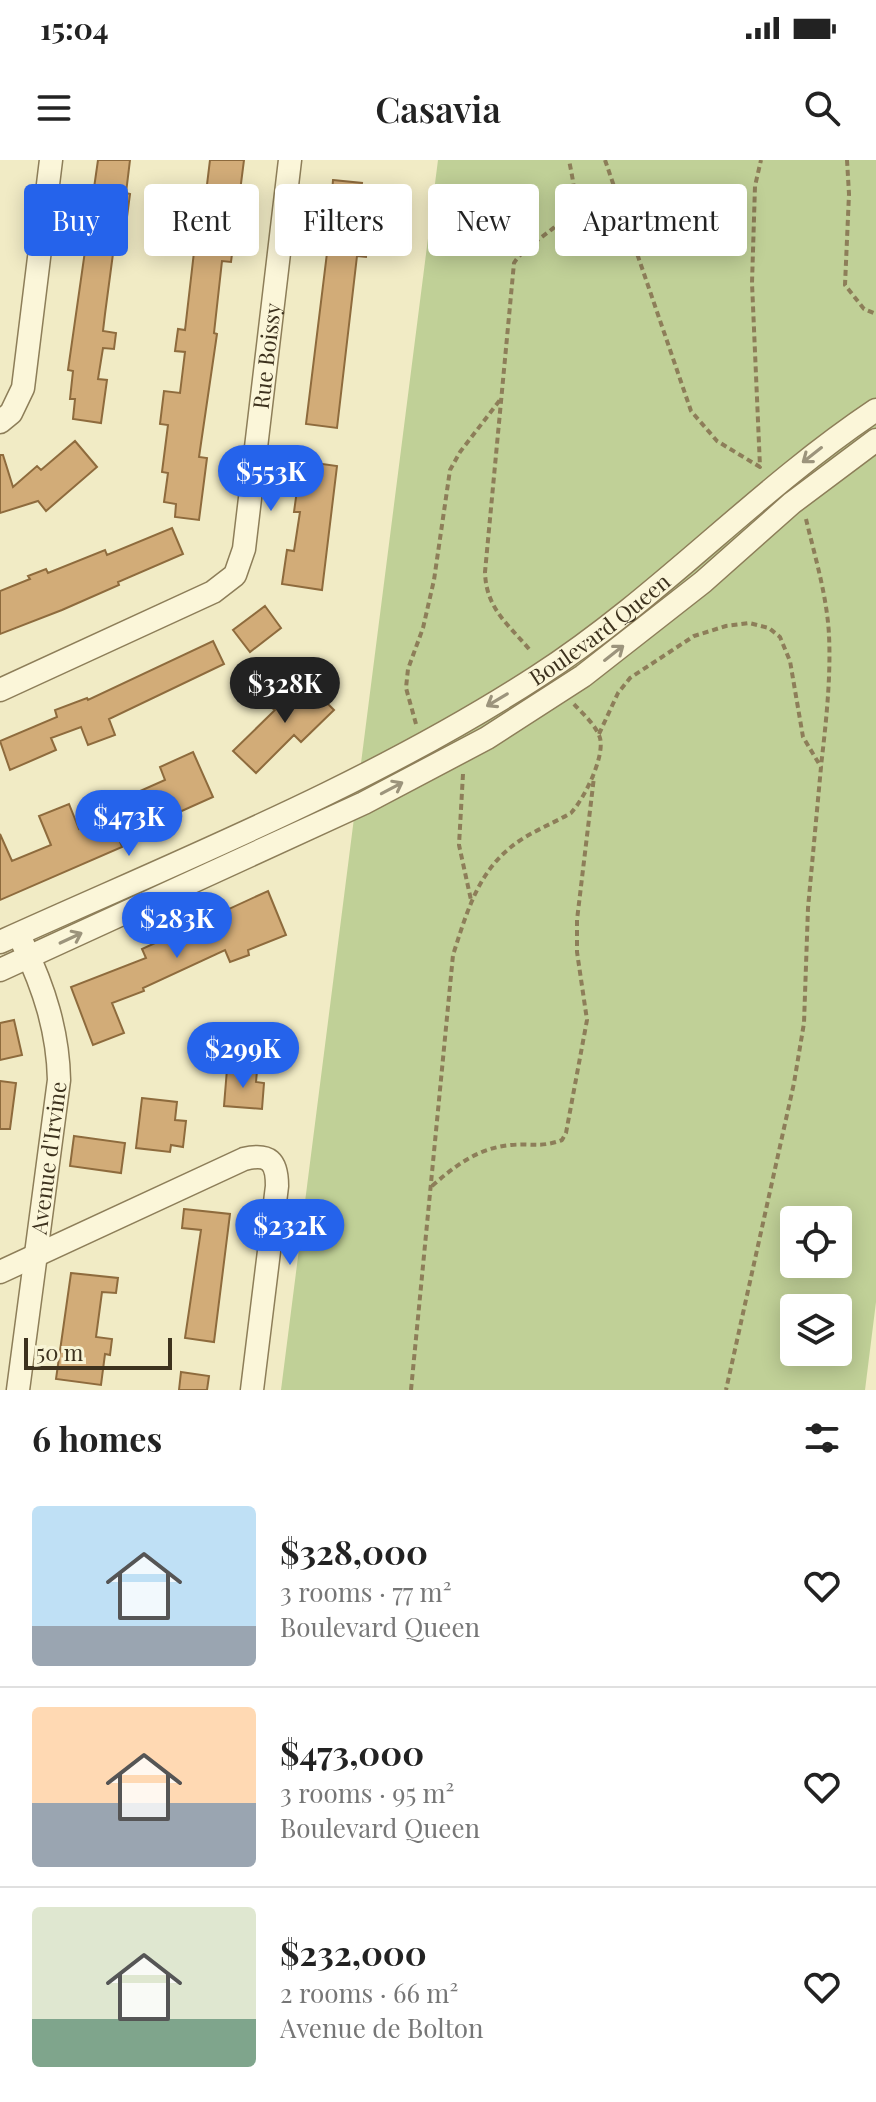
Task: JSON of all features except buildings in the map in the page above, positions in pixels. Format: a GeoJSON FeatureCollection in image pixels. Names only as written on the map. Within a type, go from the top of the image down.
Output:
{"type":"FeatureCollection","features":[{"type":"Feature","properties":{"kind":"street"},"geometry":{"type":"LineString","coordinates":[[0,422],[11,413],[23,388],[51,160]]}},
{"type":"Feature","properties":{"kind":"street","name":"Rue Boissy"},"geometry":{"type":"LineString","coordinates":[[0,690],[213,592],[235,575],[244,549],[290,160]]}},
{"type":"Feature","properties":{"kind":"street","name":"Boulevard Queen"},"geometry":{"type":"LineString","coordinates":[[9,938],[296,807],[429,741],[536,677],[655,591],[775,484],[876,410]]}},
{"type":"Feature","properties":{"kind":"street","name":"Boulevard Queen"},"geometry":{"type":"LineString","coordinates":[[0,970],[364,803],[487,738],[583,676],[703,582],[792,503],[876,440]]}},
{"type":"Feature","properties":{"kind":"street"},"geometry":{"type":"LineString","coordinates":[[296,807],[308,829]]}},
{"type":"Feature","properties":{"kind":"street","name":"Avenue d'Irvine"},"geometry":{"type":"LineString","coordinates":[[9,938],[29,957],[52,1018],[59,1080],[18,1390]]}},
{"type":"Feature","properties":{"kind":"street"},"geometry":{"type":"LineString","coordinates":[[0,1272],[244,1159],[258,1155],[267,1158],[277,1171],[277,1186],[252,1390]]}},
{"type":"Feature","properties":{"kind":"path"},"geometry":{"type":"LineString","coordinates":[[529,649],[494,607],[486,590],[501,398],[514,263],[521,252],[563,219],[574,198],[569,160]]}},
{"type":"Feature","properties":{"kind":"path"},"geometry":{"type":"LineString","coordinates":[[605,160],[691,411],[717,441],[760,467],[752,283],[755,186],[761,160]]}},
{"type":"Feature","properties":{"kind":"path"},"geometry":{"type":"LineString","coordinates":[[847,160],[849,194],[845,285],[864,309],[876,314]]}},
{"type":"Feature","properties":{"kind":"path"},"geometry":{"type":"LineString","coordinates":[[418,731],[406,688],[407,678],[434,580],[450,470],[501,398]]}},
{"type":"Feature","properties":{"kind":"path"},"geometry":{"type":"LineString","coordinates":[[726,1390],[794,1083],[804,1023],[808,908],[827,714],[829,635],[820,573],[806,519]]}},
{"type":"Feature","properties":{"kind":"path"},"geometry":{"type":"LineString","coordinates":[[599,734],[618,693],[630,678],[694,636],[749,623],[769,628],[780,637],[790,661],[803,737],[821,767]]}},
{"type":"Feature","properties":{"kind":"path"},"geometry":{"type":"LineString","coordinates":[[430,1187],[471,1155],[511,1145],[545,1146],[562,1140],[566,1133],[587,1020],[577,952],[577,920],[595,767],[601,743],[599,734],[573,702]]}},
{"type":"Feature","properties":{"kind":"path"},"geometry":{"type":"LineString","coordinates":[[411,1390],[453,955],[471,901],[495,862],[512,845],[571,813],[578,805],[595,767]]}},
{"type":"Feature","properties":{"kind":"path"},"geometry":{"type":"LineString","coordinates":[[463,770],[459,845],[471,901]]}},
{"type":"Feature","properties":{"kind":"green space"},"geometry":{"type":"Polygon","coordinates":[[[438,160],[876,160],[876,1302],[865,1390],[281,1390],[428,238],[428,256],[539,256],[539,184],[435,184],[438,160]]]}}]}
